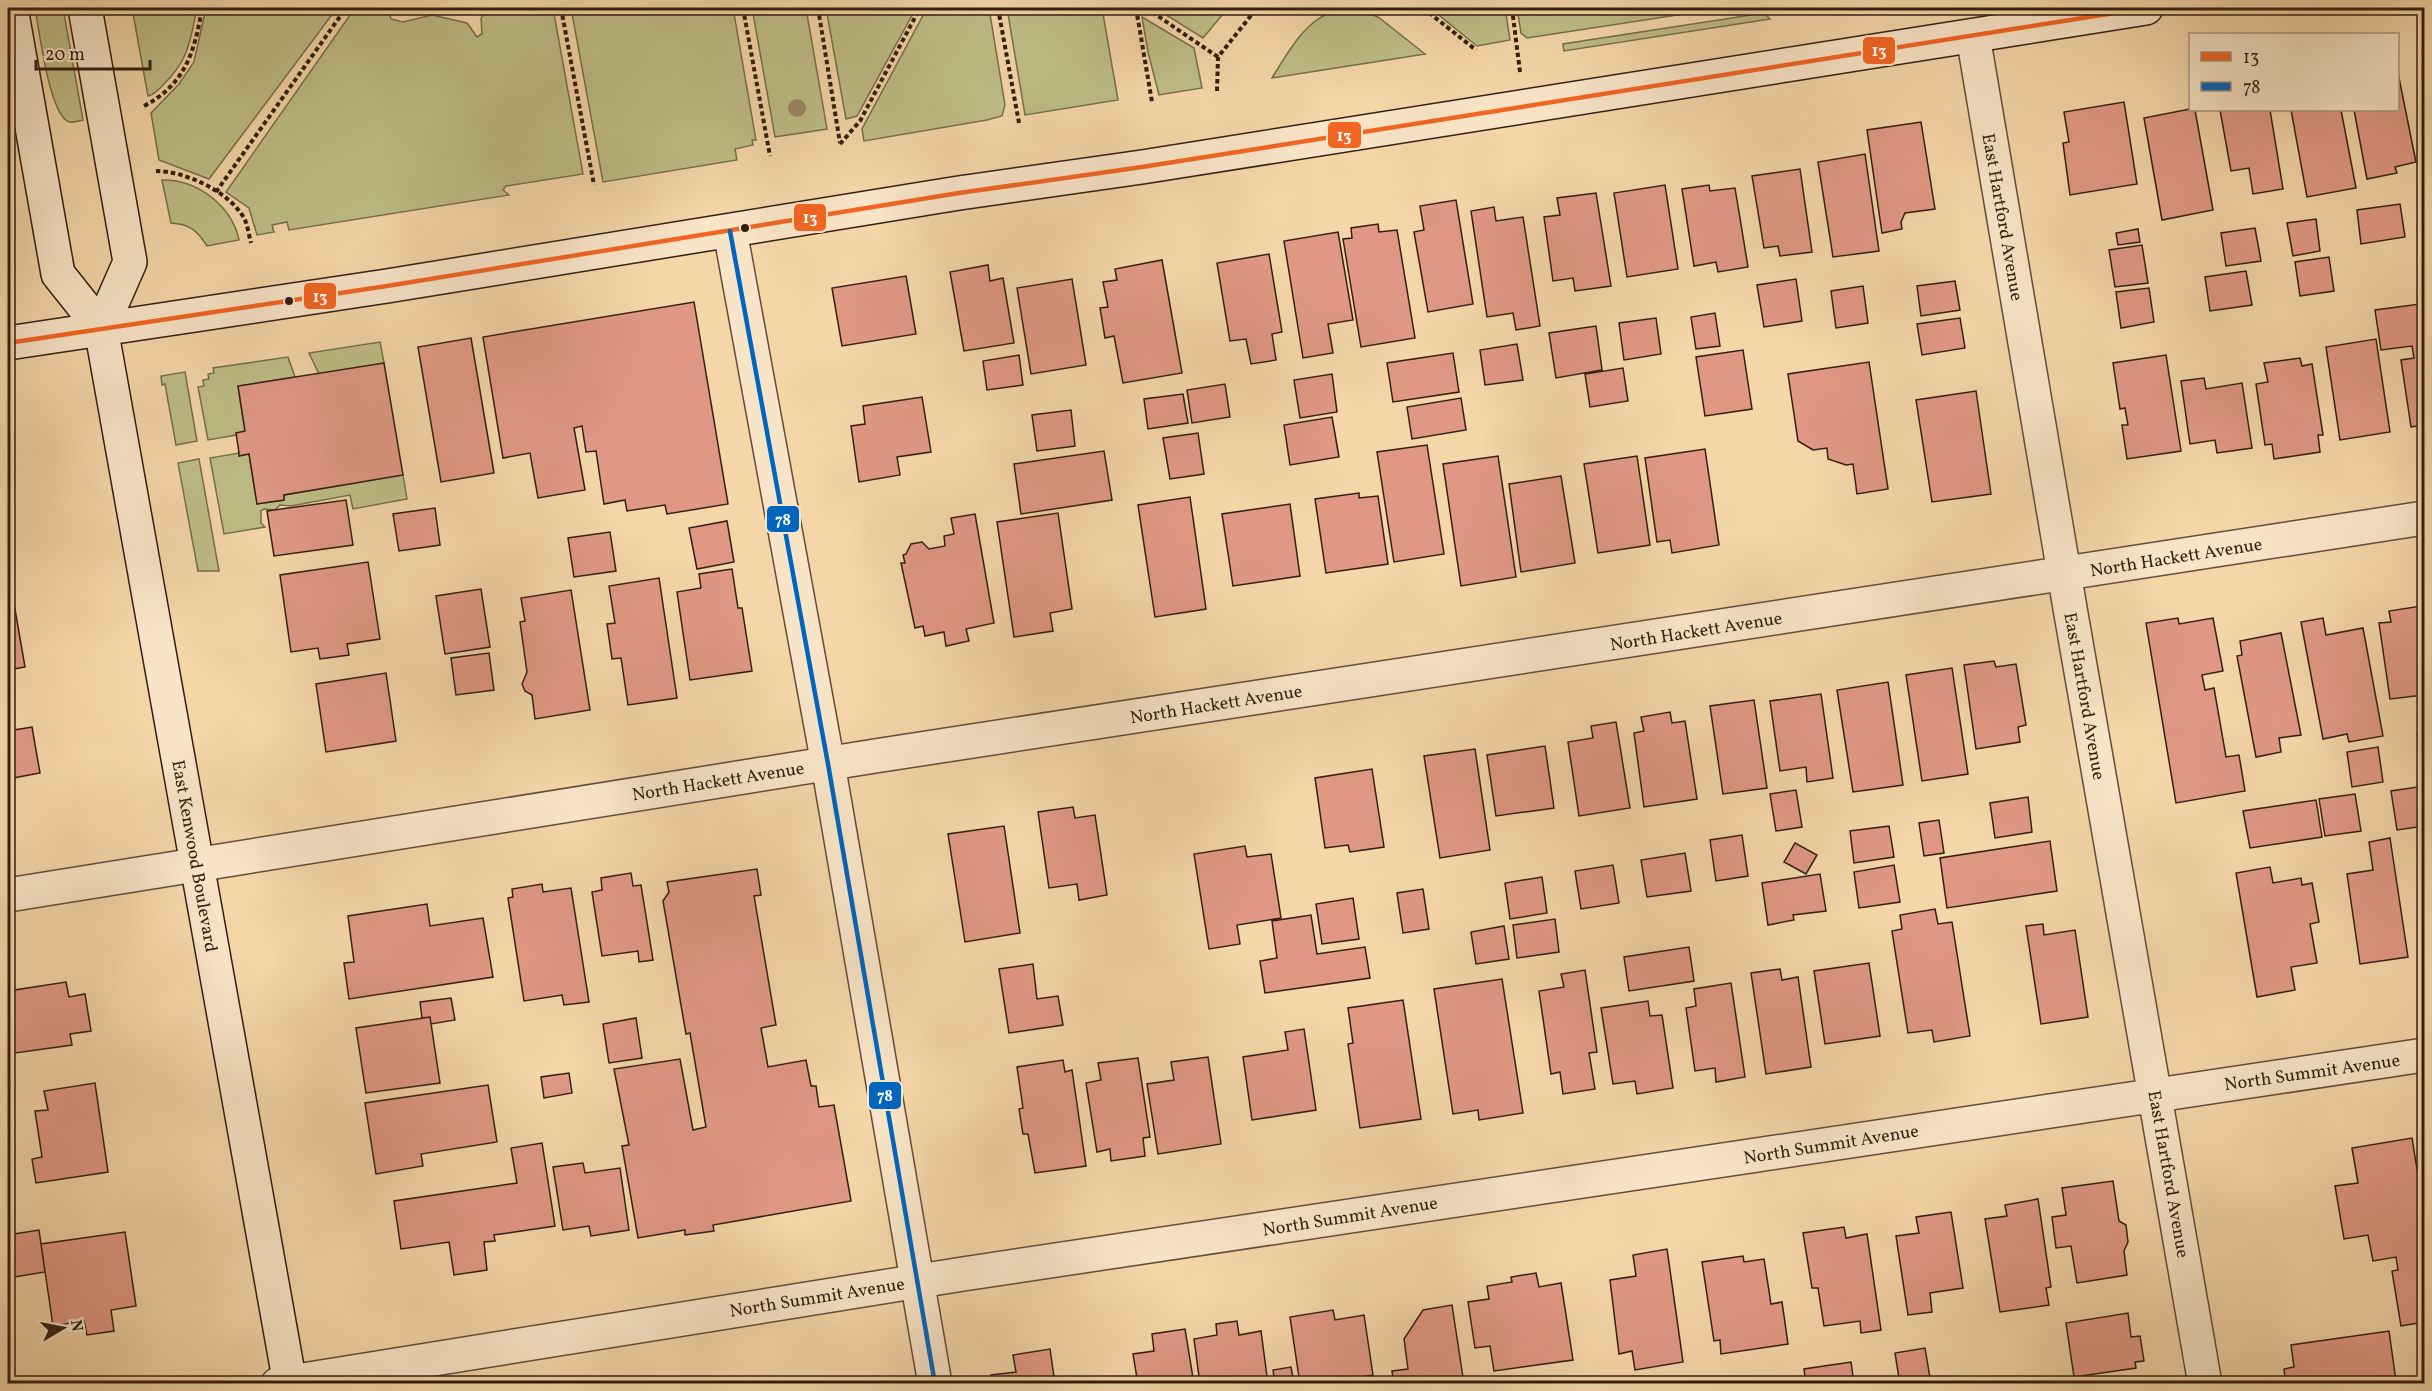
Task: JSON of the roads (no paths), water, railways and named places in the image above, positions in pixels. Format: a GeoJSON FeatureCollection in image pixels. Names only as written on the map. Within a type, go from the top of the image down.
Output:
{"type":"FeatureCollection","features":[{"type":"Feature","properties":{"kind":"street","name":"East Kenwood Boulevard"},"geometry":{"type":"LineString","coordinates":[[11,8],[58,274],[101,328],[197,865],[286,1383]]}},
{"type":"Feature","properties":{"kind":"street"},"geometry":{"type":"LineString","coordinates":[[85,8],[130,262],[101,328]]}},
{"type":"Feature","properties":{"kind":"street"},"geometry":{"type":"LineString","coordinates":[[8,343],[411,282],[959,193],[1525,106],[1970,22],[2146,8]]}},
{"type":"Feature","properties":{"kind":"street","name":"East Hartford Avenue"},"geometry":{"type":"LineString","coordinates":[[1970,22],[2205,1383]]}},
{"type":"Feature","properties":{"kind":"street"},"geometry":{"type":"LineString","coordinates":[[730,231],[828,764],[935,1383]]}},
{"type":"Feature","properties":{"kind":"street","name":"North Hackett Avenue"},"geometry":{"type":"LineString","coordinates":[[8,895],[828,764],[2424,518]]}},
{"type":"Feature","properties":{"kind":"street","name":"North Summit Avenue"},"geometry":{"type":"LineString","coordinates":[[286,1383],[916,1281],[2424,1055]]}}]}
